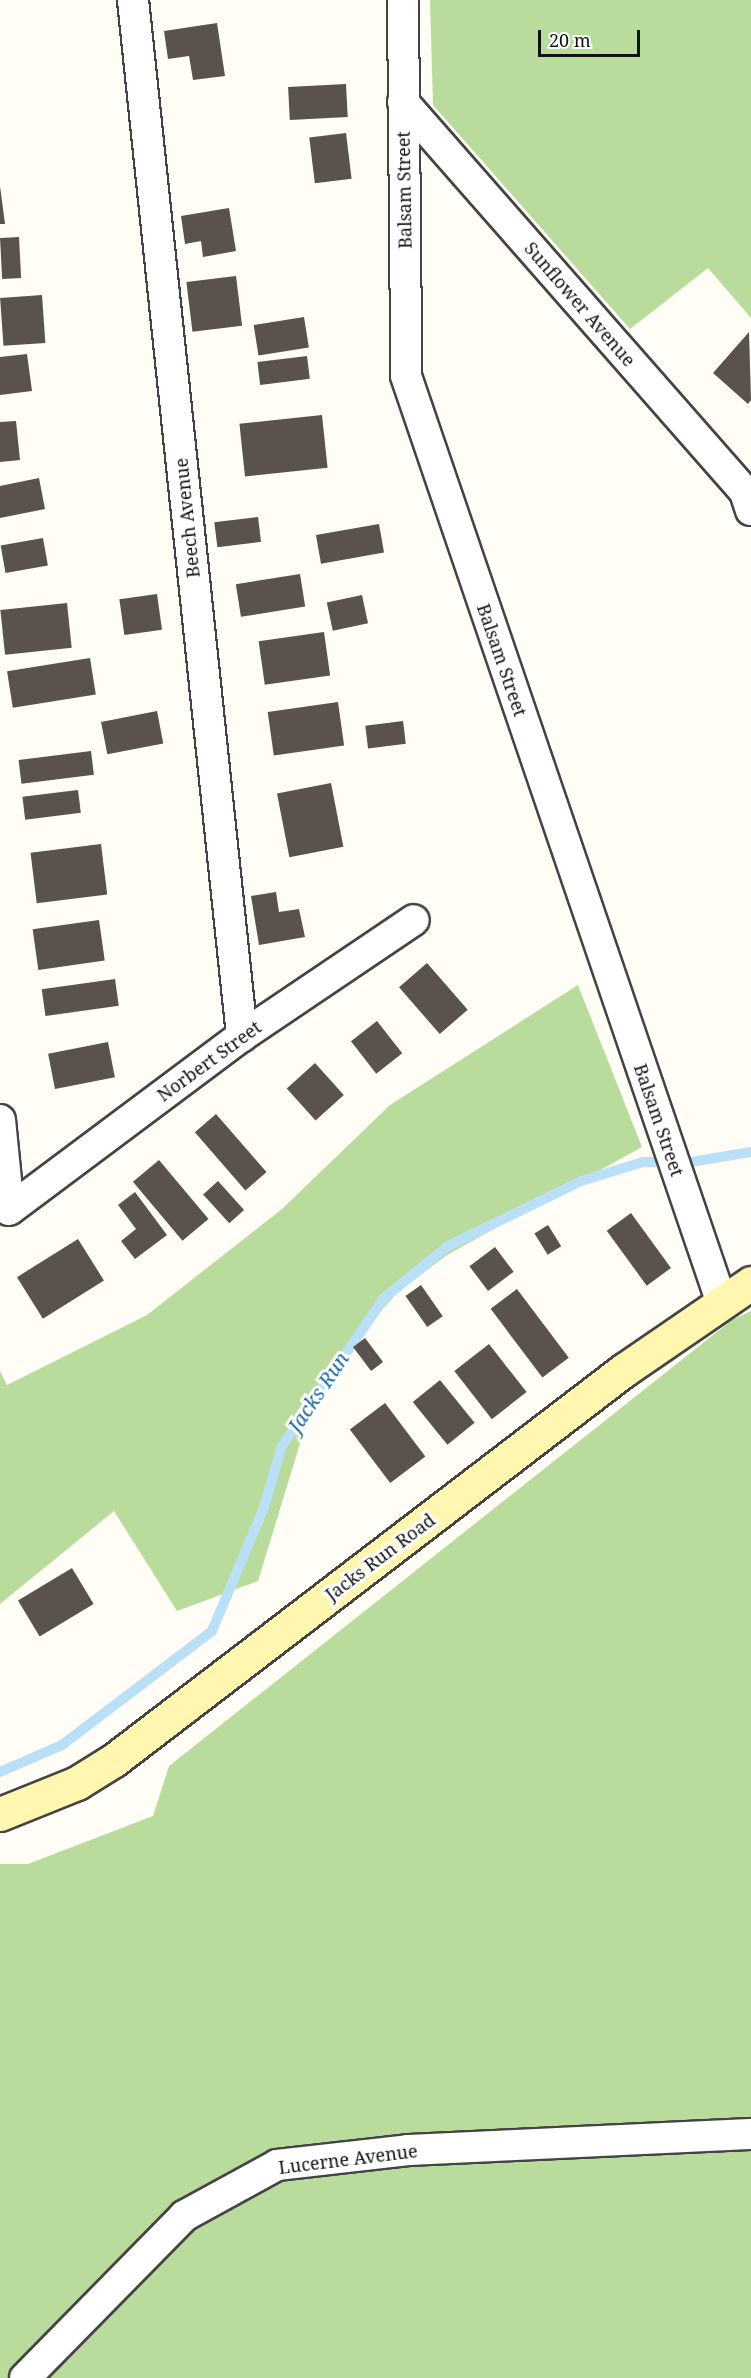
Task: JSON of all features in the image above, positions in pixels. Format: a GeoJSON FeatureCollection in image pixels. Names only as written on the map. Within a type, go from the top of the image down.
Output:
{"type":"FeatureCollection","features":[{"type":"Feature","properties":{"kind":"street","name":"Beech Avenue"},"geometry":{"type":"LineString","coordinates":[[133,0],[242,1036]]}},
{"type":"Feature","properties":{"kind":"street","name":"Balsam Street"},"geometry":{"type":"LineString","coordinates":[[403,0],[406,376],[721,1300]]}},
{"type":"Feature","properties":{"kind":"street","name":"Sunflower Avenue"},"geometry":{"type":"LineString","coordinates":[[403,102],[745,492],[751,510]]}},
{"type":"Feature","properties":{"kind":"street","name":"Norbert Street"},"geometry":{"type":"LineString","coordinates":[[0,1120],[9,1209],[242,1036],[414,920]]}},
{"type":"Feature","properties":{"kind":"street","name":"Jacks Run Road"},"geometry":{"type":"LineString","coordinates":[[0,1815],[77,1783],[114,1760],[721,1300],[751,1283]]}},
{"type":"Feature","properties":{"kind":"street","name":"Lucerne Avenue"},"geometry":{"type":"LineString","coordinates":[[25,2378],[184,2216],[277,2165],[408,2150],[751,2134]]}},
{"type":"Feature","properties":{"kind":"green space"},"geometry":{"type":"Polygon","coordinates":[[[430,0],[751,0],[751,318],[708,268],[630,329],[433,105],[430,0]]]}},
{"type":"Feature","properties":{"kind":"green space"},"geometry":{"type":"Polygon","coordinates":[[[578,985],[642,1147],[447,1255],[398,1292],[350,1346],[306,1424],[258,1581],[177,1611],[114,1511],[0,1604],[0,1371],[7,1385],[147,1315],[282,1209],[390,1105],[578,985]]]}},
{"type":"Feature","properties":{"kind":"green space"},"geometry":{"type":"Polygon","coordinates":[[[751,1311],[751,2378],[0,2378],[0,1864],[28,1864],[153,1816],[169,1766],[732,1320],[751,1311]]]}},
{"type":"Feature","properties":{"kind":"building"},"geometry":{"type":"Polygon","coordinates":[[[217,23],[225,76],[193,80],[189,56],[168,59],[164,31],[217,23]]]}},
{"type":"Feature","properties":{"kind":"building"},"geometry":{"type":"Polygon","coordinates":[[[346,84],[348,117],[290,120],[288,87],[346,84]]]}},
{"type":"Feature","properties":{"kind":"building"},"geometry":{"type":"Polygon","coordinates":[[[346,133],[352,179],[315,183],[309,138],[346,133]]]}},
{"type":"Feature","properties":{"kind":"building"},"geometry":{"type":"Polygon","coordinates":[[[0,186],[5,224],[0,224],[0,186]]]}},
{"type":"Feature","properties":{"kind":"building"},"geometry":{"type":"Polygon","coordinates":[[[229,208],[236,251],[203,257],[201,241],[185,244],[181,216],[229,208]]]}},
{"type":"Feature","properties":{"kind":"building"},"geometry":{"type":"Polygon","coordinates":[[[19,237],[21,278],[2,279],[0,238],[19,237]]]}},
{"type":"Feature","properties":{"kind":"building"},"geometry":{"type":"Polygon","coordinates":[[[236,276],[242,326],[192,332],[186,282],[236,276]]]}},
{"type":"Feature","properties":{"kind":"building"},"geometry":{"type":"Polygon","coordinates":[[[42,295],[45,343],[3,346],[0,298],[42,295]]]}},
{"type":"Feature","properties":{"kind":"building"},"geometry":{"type":"Polygon","coordinates":[[[304,317],[309,348],[258,356],[254,325],[304,317]]]}},
{"type":"Feature","properties":{"kind":"building"},"geometry":{"type":"Polygon","coordinates":[[[749,332],[751,400],[748,404],[713,373],[749,332]]]}},
{"type":"Feature","properties":{"kind":"building"},"geometry":{"type":"Polygon","coordinates":[[[27,354],[32,391],[0,395],[0,357],[27,354]]]}},
{"type":"Feature","properties":{"kind":"building"},"geometry":{"type":"Polygon","coordinates":[[[307,356],[310,379],[260,385],[257,362],[307,356]]]}},
{"type":"Feature","properties":{"kind":"building"},"geometry":{"type":"Polygon","coordinates":[[[322,415],[328,468],[245,476],[239,424],[322,415]]]}},
{"type":"Feature","properties":{"kind":"building"},"geometry":{"type":"Polygon","coordinates":[[[16,421],[20,460],[0,462],[0,422],[16,421]]]}},
{"type":"Feature","properties":{"kind":"building"},"geometry":{"type":"Polygon","coordinates":[[[39,478],[45,509],[0,518],[0,486],[39,478]]]}},
{"type":"Feature","properties":{"kind":"building"},"geometry":{"type":"Polygon","coordinates":[[[258,517],[261,542],[217,547],[214,522],[258,517]]]}},
{"type":"Feature","properties":{"kind":"building"},"geometry":{"type":"Polygon","coordinates":[[[379,524],[384,553],[321,564],[316,535],[379,524]]]}},
{"type":"Feature","properties":{"kind":"building"},"geometry":{"type":"Polygon","coordinates":[[[43,538],[48,566],[6,573],[1,545],[43,538]]]}},
{"type":"Feature","properties":{"kind":"building"},"geometry":{"type":"Polygon","coordinates":[[[300,574],[305,607],[241,617],[236,584],[300,574]]]}},
{"type":"Feature","properties":{"kind":"building"},"geometry":{"type":"Polygon","coordinates":[[[157,594],[162,630],[124,635],[119,599],[157,594]]]}},
{"type":"Feature","properties":{"kind":"building"},"geometry":{"type":"Polygon","coordinates":[[[362,595],[368,623],[333,631],[327,602],[362,595]]]}},
{"type":"Feature","properties":{"kind":"building"},"geometry":{"type":"Polygon","coordinates":[[[67,603],[72,648],[5,655],[0,610],[67,603]]]}},
{"type":"Feature","properties":{"kind":"building"},"geometry":{"type":"Polygon","coordinates":[[[324,632],[330,676],[265,685],[259,641],[324,632]]]}},
{"type":"Feature","properties":{"kind":"building"},"geometry":{"type":"Polygon","coordinates":[[[90,658],[96,695],[13,708],[7,671],[90,658]]]}},
{"type":"Feature","properties":{"kind":"building"},"geometry":{"type":"Polygon","coordinates":[[[338,702],[344,746],[274,755],[268,712],[338,702]]]}},
{"type":"Feature","properties":{"kind":"building"},"geometry":{"type":"Polygon","coordinates":[[[157,711],[163,743],[107,754],[101,722],[157,711]]]}},
{"type":"Feature","properties":{"kind":"building"},"geometry":{"type":"Polygon","coordinates":[[[403,721],[406,744],[368,748],[365,726],[403,721]]]}},
{"type":"Feature","properties":{"kind":"building"},"geometry":{"type":"Polygon","coordinates":[[[91,751],[94,775],[21,784],[19,760],[91,751]]]}},
{"type":"Feature","properties":{"kind":"building"},"geometry":{"type":"Polygon","coordinates":[[[331,783],[343,847],[289,857],[277,793],[331,783]]]}},
{"type":"Feature","properties":{"kind":"building"},"geometry":{"type":"Polygon","coordinates":[[[78,790],[81,813],[25,820],[22,797],[78,790]]]}},
{"type":"Feature","properties":{"kind":"building"},"geometry":{"type":"Polygon","coordinates":[[[101,844],[107,895],[37,903],[31,853],[101,844]]]}},
{"type":"Feature","properties":{"kind":"building"},"geometry":{"type":"Polygon","coordinates":[[[276,892],[279,912],[299,909],[305,937],[259,945],[251,896],[276,892]]]}},
{"type":"Feature","properties":{"kind":"building"},"geometry":{"type":"Polygon","coordinates":[[[99,920],[105,961],[38,970],[33,929],[99,920]]]}},
{"type":"Feature","properties":{"kind":"building"},"geometry":{"type":"Polygon","coordinates":[[[427,963],[468,1010],[440,1034],[399,987],[427,963]]]}},
{"type":"Feature","properties":{"kind":"building"},"geometry":{"type":"Polygon","coordinates":[[[115,979],[119,1006],[45,1016],[42,989],[115,979]]]}},
{"type":"Feature","properties":{"kind":"building"},"geometry":{"type":"Polygon","coordinates":[[[377,1021],[402,1053],[376,1074],[351,1041],[377,1021]]]}},
{"type":"Feature","properties":{"kind":"building"},"geometry":{"type":"Polygon","coordinates":[[[108,1042],[115,1077],[55,1089],[48,1054],[108,1042]]]}},
{"type":"Feature","properties":{"kind":"building"},"geometry":{"type":"Polygon","coordinates":[[[315,1063],[344,1095],[316,1120],[287,1088],[315,1063]]]}},
{"type":"Feature","properties":{"kind":"building"},"geometry":{"type":"Polygon","coordinates":[[[216,1114],[267,1172],[245,1190],[195,1132],[216,1114]]]}},
{"type":"Feature","properties":{"kind":"building"},"geometry":{"type":"Polygon","coordinates":[[[159,1160],[208,1219],[182,1241],[133,1182],[159,1160]]]}},
{"type":"Feature","properties":{"kind":"building"},"geometry":{"type":"Polygon","coordinates":[[[218,1181],[244,1210],[229,1223],[203,1194],[218,1181]]]}},
{"type":"Feature","properties":{"kind":"building"},"geometry":{"type":"Polygon","coordinates":[[[135,1192],[167,1235],[135,1259],[121,1241],[136,1229],[118,1205],[135,1192]]]}},
{"type":"Feature","properties":{"kind":"building"},"geometry":{"type":"Polygon","coordinates":[[[631,1213],[671,1268],[647,1286],[607,1231],[631,1213]]]}},
{"type":"Feature","properties":{"kind":"building"},"geometry":{"type":"Polygon","coordinates":[[[548,1225],[561,1246],[548,1255],[534,1233],[548,1225]]]}},
{"type":"Feature","properties":{"kind":"building"},"geometry":{"type":"Polygon","coordinates":[[[78,1239],[104,1281],[43,1319],[17,1277],[78,1239]]]}},
{"type":"Feature","properties":{"kind":"building"},"geometry":{"type":"Polygon","coordinates":[[[495,1247],[514,1272],[488,1291],[469,1266],[495,1247]]]}},
{"type":"Feature","properties":{"kind":"building"},"geometry":{"type":"Polygon","coordinates":[[[421,1285],[443,1316],[427,1327],[405,1296],[421,1285]]]}},
{"type":"Feature","properties":{"kind":"building"},"geometry":{"type":"Polygon","coordinates":[[[517,1289],[569,1358],[542,1378],[491,1309],[517,1289]]]}},
{"type":"Feature","properties":{"kind":"building"},"geometry":{"type":"Polygon","coordinates":[[[365,1338],[383,1362],[371,1371],[353,1347],[365,1338]]]}},
{"type":"Feature","properties":{"kind":"building"},"geometry":{"type":"Polygon","coordinates":[[[489,1344],[527,1392],[492,1419],[454,1371],[489,1344]]]}},
{"type":"Feature","properties":{"kind":"building"},"geometry":{"type":"Polygon","coordinates":[[[440,1380],[475,1423],[447,1445],[413,1402],[440,1380]]]}},
{"type":"Feature","properties":{"kind":"building"},"geometry":{"type":"Polygon","coordinates":[[[385,1403],[425,1457],[390,1483],[350,1429],[385,1403]]]}},
{"type":"Feature","properties":{"kind":"building"},"geometry":{"type":"Polygon","coordinates":[[[72,1568],[94,1604],[40,1636],[18,1600],[72,1568]]]}},
{"type":"Feature","properties":{"kind":"waterway","name":"Jacks Run"},"geometry":{"type":"LineString","coordinates":[[0,1772],[62,1745],[212,1631],[264,1507],[282,1446],[384,1298],[448,1246],[581,1181],[643,1162],[691,1162],[751,1152]]}}]}
